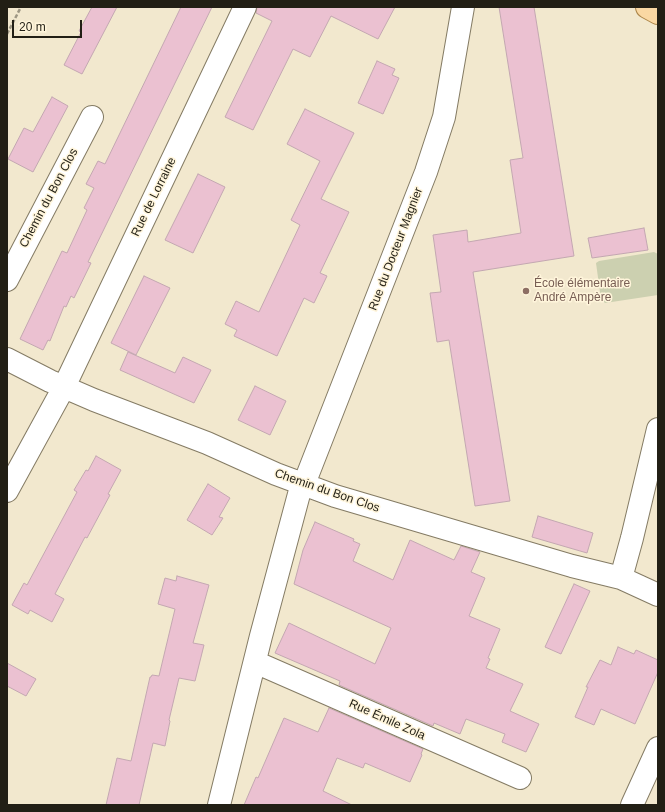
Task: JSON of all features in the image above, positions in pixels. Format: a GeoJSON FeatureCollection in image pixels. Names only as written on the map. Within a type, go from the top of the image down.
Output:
{"type":"FeatureCollection","features":[{"type":"Feature","properties":{"kind":"main road"},"geometry":{"type":"LineString","coordinates":[[647,7],[658,13]]}},
{"type":"Feature","properties":{"kind":"street","name":"Rue de Lorraine"},"geometry":{"type":"LineString","coordinates":[[7,491],[64,387],[245,7]]}},
{"type":"Feature","properties":{"kind":"street","name":"Rue du Docteur Magnier"},"geometry":{"type":"LineString","coordinates":[[304,484],[426,172],[444,117],[463,7]]}},
{"type":"Feature","properties":{"kind":"street","name":"Chemin du Bon Clos"},"geometry":{"type":"LineString","coordinates":[[7,280],[92,117]]}},
{"type":"Feature","properties":{"kind":"street","name":"Chemin du Bon Clos"},"geometry":{"type":"LineString","coordinates":[[7,359],[94,400],[207,443],[276,474],[343,499],[572,566],[621,578],[658,594]]}},
{"type":"Feature","properties":{"kind":"street"},"geometry":{"type":"LineString","coordinates":[[621,578],[658,429]]}},
{"type":"Feature","properties":{"kind":"street"},"geometry":{"type":"LineString","coordinates":[[219,805],[299,494],[304,484]]}},
{"type":"Feature","properties":{"kind":"street","name":"Rue Émile Zola"},"geometry":{"type":"LineString","coordinates":[[255,662],[520,778]]}},
{"type":"Feature","properties":{"kind":"street"},"geometry":{"type":"LineString","coordinates":[[632,805],[652,778],[658,748]]}},
{"type":"Feature","properties":{"kind":"path"},"geometry":{"type":"LineString","coordinates":[[7,34],[21,7]]}},
{"type":"Feature","properties":{"kind":"green space"},"geometry":{"type":"Polygon","coordinates":[[[654,252],[658,254],[658,295],[605,303],[601,299],[596,263],[599,261],[654,252]]]}},
{"type":"Feature","properties":{"kind":"building"},"geometry":{"type":"Polygon","coordinates":[[[92,7],[117,7],[82,74],[64,65],[81,32],[79,31],[92,7]]]}},
{"type":"Feature","properties":{"kind":"building"},"geometry":{"type":"Polygon","coordinates":[[[181,7],[212,7],[88,262],[91,263],[74,298],[71,296],[66,307],[64,306],[50,341],[48,340],[43,350],[20,339],[62,251],[67,253],[87,210],[84,208],[94,188],[86,184],[98,161],[105,164],[181,7]]]}},
{"type":"Feature","properties":{"kind":"building"},"geometry":{"type":"Polygon","coordinates":[[[257,7],[395,7],[378,39],[331,16],[310,57],[293,49],[253,130],[225,117],[272,21],[256,13],[257,7]]]}},
{"type":"Feature","properties":{"kind":"building"},"geometry":{"type":"Polygon","coordinates":[[[499,7],[534,7],[574,256],[473,272],[510,501],[475,506],[449,340],[437,342],[430,293],[441,292],[433,235],[467,230],[468,242],[521,233],[510,160],[523,158],[499,7]]]}},
{"type":"Feature","properties":{"kind":"building"},"geometry":{"type":"Polygon","coordinates":[[[377,61],[395,69],[392,75],[399,78],[383,114],[358,103],[377,61]]]}},
{"type":"Feature","properties":{"kind":"building"},"geometry":{"type":"Polygon","coordinates":[[[52,97],[68,106],[33,172],[8,159],[24,128],[33,132],[52,97]]]}},
{"type":"Feature","properties":{"kind":"building"},"geometry":{"type":"Polygon","coordinates":[[[305,109],[354,133],[321,199],[349,212],[320,273],[327,276],[314,303],[304,298],[277,356],[234,336],[237,330],[225,324],[236,301],[259,312],[300,225],[291,220],[320,161],[287,144],[305,109]]]}},
{"type":"Feature","properties":{"kind":"building"},"geometry":{"type":"Polygon","coordinates":[[[198,174],[225,187],[193,253],[165,240],[198,174]]]}},
{"type":"Feature","properties":{"kind":"building"},"geometry":{"type":"Polygon","coordinates":[[[644,228],[648,250],[592,258],[588,238],[644,228]]]}},
{"type":"Feature","properties":{"kind":"building"},"geometry":{"type":"Polygon","coordinates":[[[144,276],[170,288],[136,355],[111,343],[144,276]]]}},
{"type":"Feature","properties":{"kind":"building"},"geometry":{"type":"Polygon","coordinates":[[[128,352],[175,373],[183,357],[211,370],[194,403],[120,370],[128,352]]]}},
{"type":"Feature","properties":{"kind":"building"},"geometry":{"type":"Polygon","coordinates":[[[255,386],[286,401],[270,435],[238,420],[255,386]]]}},
{"type":"Feature","properties":{"kind":"building"},"geometry":{"type":"Polygon","coordinates":[[[96,456],[121,470],[108,494],[110,495],[87,538],[85,537],[55,594],[64,599],[52,622],[30,610],[28,614],[12,605],[24,583],[27,585],[77,492],[74,490],[86,470],[88,471],[96,456]]]}},
{"type":"Feature","properties":{"kind":"building"},"geometry":{"type":"Polygon","coordinates":[[[208,484],[230,498],[219,517],[223,518],[212,535],[187,520],[208,484]]]}},
{"type":"Feature","properties":{"kind":"building"},"geometry":{"type":"Polygon","coordinates":[[[538,516],[593,533],[587,553],[532,537],[538,516]]]}},
{"type":"Feature","properties":{"kind":"building"},"geometry":{"type":"Polygon","coordinates":[[[315,522],[354,539],[353,541],[360,544],[353,561],[393,580],[410,540],[454,560],[461,546],[480,552],[471,572],[485,578],[469,616],[500,629],[488,658],[490,659],[486,668],[523,684],[510,711],[539,724],[526,752],[502,742],[505,734],[466,719],[460,734],[434,723],[433,726],[339,685],[340,681],[275,653],[289,623],[375,664],[391,628],[294,584],[303,550],[315,522]]]}},
{"type":"Feature","properties":{"kind":"building"},"geometry":{"type":"Polygon","coordinates":[[[177,576],[209,585],[193,643],[204,645],[195,681],[179,678],[169,720],[165,746],[153,743],[139,805],[106,805],[117,758],[131,761],[150,677],[152,675],[159,676],[175,609],[158,604],[165,578],[176,581],[177,576]]]}},
{"type":"Feature","properties":{"kind":"building"},"geometry":{"type":"Polygon","coordinates":[[[574,584],[590,591],[561,654],[545,647],[574,584]]]}},
{"type":"Feature","properties":{"kind":"building"},"geometry":{"type":"Polygon","coordinates":[[[618,647],[634,654],[636,650],[658,660],[658,672],[635,724],[601,709],[594,725],[575,717],[588,687],[586,687],[600,660],[611,665],[618,647]]]}},
{"type":"Feature","properties":{"kind":"building"},"geometry":{"type":"Polygon","coordinates":[[[7,663],[36,679],[26,696],[7,686],[7,663]]]}},
{"type":"Feature","properties":{"kind":"building"},"geometry":{"type":"Polygon","coordinates":[[[329,708],[423,749],[422,755],[410,782],[365,763],[363,768],[337,758],[323,791],[352,805],[244,805],[256,777],[258,778],[284,718],[318,732],[329,708]]]}},
{"type":"Feature","properties":{"kind":"place","name":"École élémentaire André Ampère"},"geometry":{"type":"Point","coordinates":[526,291]}}]}
